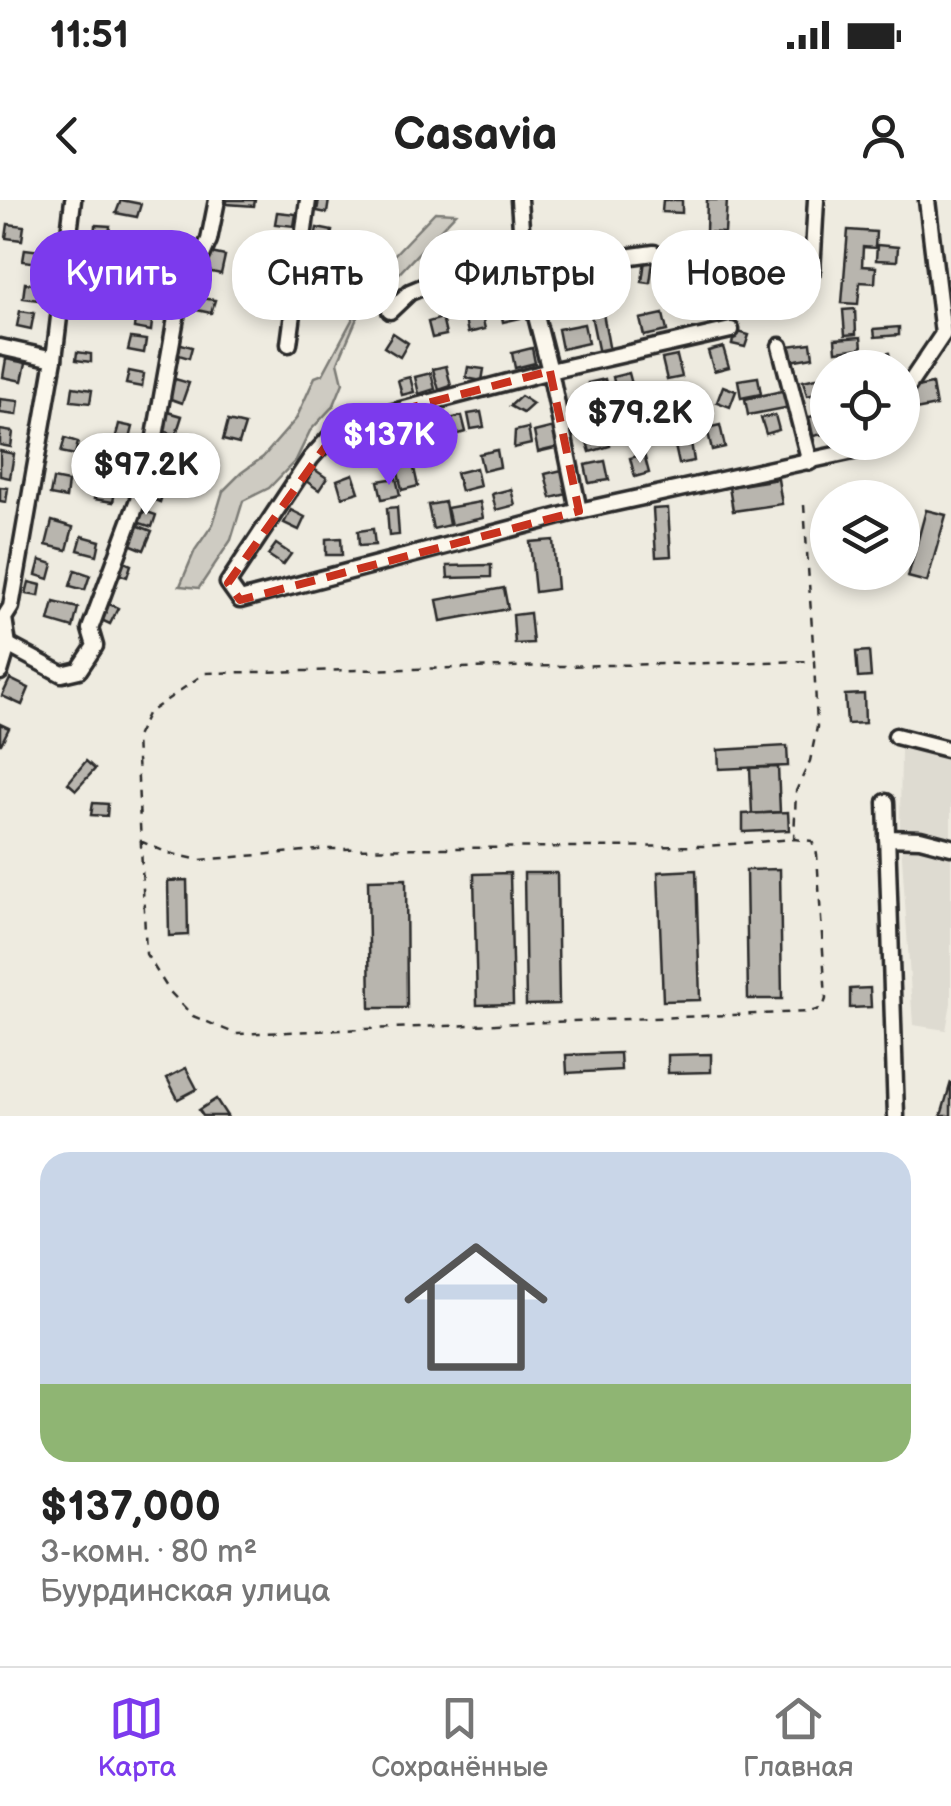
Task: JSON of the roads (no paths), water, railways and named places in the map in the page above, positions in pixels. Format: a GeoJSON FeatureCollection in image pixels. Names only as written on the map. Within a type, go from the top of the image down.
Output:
{"type":"FeatureCollection","features":[{"type":"Feature","properties":{"kind":"street"},"geometry":{"type":"LineString","coordinates":[[0,672],[8,645],[2,619],[10,607],[54,359],[73,200]]}},
{"type":"Feature","properties":{"kind":"street"},"geometry":{"type":"LineString","coordinates":[[8,645],[62,674],[79,670],[95,646],[90,629],[149,470],[177,312],[209,240],[217,200]]}},
{"type":"Feature","properties":{"kind":"street"},"geometry":{"type":"LineString","coordinates":[[289,344],[308,200]]}},
{"type":"Feature","properties":{"kind":"street"},"geometry":{"type":"LineString","coordinates":[[519,200],[521,230]]}},
{"type":"Feature","properties":{"kind":"street"},"geometry":{"type":"LineString","coordinates":[[814,230],[816,200]]}},
{"type":"Feature","properties":{"kind":"street"},"geometry":{"type":"LineString","coordinates":[[920,368],[943,334],[927,200]]}},
{"type":"Feature","properties":{"kind":"street"},"geometry":{"type":"LineString","coordinates":[[537,320],[579,511]]}},
{"type":"Feature","properties":{"kind":"street"},"geometry":{"type":"LineString","coordinates":[[731,330],[550,371],[340,426],[311,458],[228,583],[240,600],[579,511],[818,460]]}},
{"type":"Feature","properties":{"kind":"street"},"geometry":{"type":"LineString","coordinates":[[780,346],[810,462]]}},
{"type":"Feature","properties":{"kind":"street"},"geometry":{"type":"LineString","coordinates":[[0,347],[54,359]]}},
{"type":"Feature","properties":{"kind":"street"},"geometry":{"type":"LineString","coordinates":[[896,736],[951,750]]}},
{"type":"Feature","properties":{"kind":"street"},"geometry":{"type":"LineString","coordinates":[[886,802],[896,1116]]}},
{"type":"Feature","properties":{"kind":"street"},"geometry":{"type":"LineString","coordinates":[[887,838],[920,839],[951,848]]}}]}
